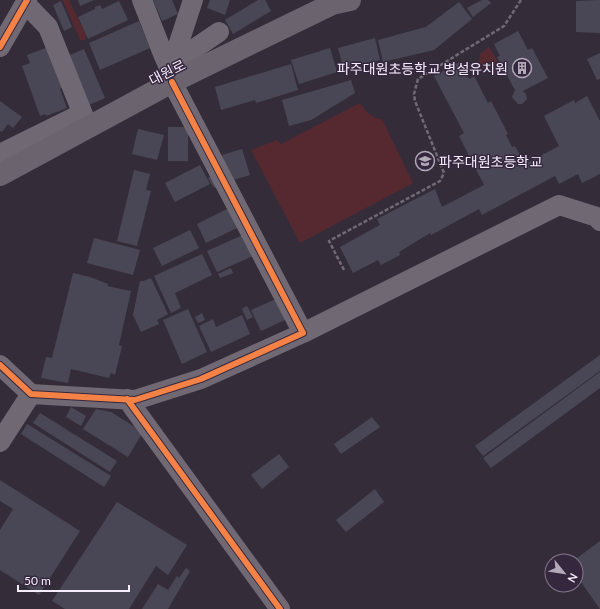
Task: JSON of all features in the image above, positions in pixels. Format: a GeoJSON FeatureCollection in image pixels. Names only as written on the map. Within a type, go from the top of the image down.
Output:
{"type":"FeatureCollection","features":[{"type":"Feature","properties":{"kind":"main road","name":"대원로"},"geometry":{"type":"LineString","coordinates":[[0,175],[85,120],[173,74],[332,4],[350,0]]}},
{"type":"Feature","properties":{"kind":"street"},"geometry":{"type":"LineString","coordinates":[[142,0],[173,74],[304,333]]}},
{"type":"Feature","properties":{"kind":"street"},"geometry":{"type":"LineString","coordinates":[[173,74],[193,0]]}},
{"type":"Feature","properties":{"kind":"street"},"geometry":{"type":"LineString","coordinates":[[0,47],[26,2],[48,26],[85,120],[0,154]]}},
{"type":"Feature","properties":{"kind":"street"},"geometry":{"type":"LineString","coordinates":[[173,74],[219,32]]}},
{"type":"Feature","properties":{"kind":"street"},"geometry":{"type":"LineString","coordinates":[[0,365],[32,394],[134,400],[201,379],[304,333],[559,205],[597,217],[600,221]]}},
{"type":"Feature","properties":{"kind":"street"},"geometry":{"type":"LineString","coordinates":[[0,442],[32,394]]}},
{"type":"Feature","properties":{"kind":"street"},"geometry":{"type":"LineString","coordinates":[[127,399],[280,609]]}},
{"type":"Feature","properties":{"kind":"path"},"geometry":{"type":"LineString","coordinates":[[344,270],[329,241],[440,181],[444,173],[415,101],[414,94],[418,79],[504,26],[521,0]]}},
{"type":"Feature","properties":{"kind":"shaded area"},"geometry":{"type":"Polygon","coordinates":[[[61,0],[69,0],[86,35],[85,40],[80,40],[63,1],[61,0]]]}},
{"type":"Feature","properties":{"kind":"shaded area"},"geometry":{"type":"Polygon","coordinates":[[[489,47],[503,70],[496,73],[487,73],[479,65],[480,54],[489,47]]]}},
{"type":"Feature","properties":{"kind":"shaded area"},"geometry":{"type":"Polygon","coordinates":[[[360,103],[372,116],[382,119],[413,183],[300,243],[251,150],[277,140],[281,144],[360,103]]]}},
{"type":"Feature","properties":{"kind":"building"},"geometry":{"type":"Polygon","coordinates":[[[78,0],[94,0],[80,6],[78,0]]]}},
{"type":"Feature","properties":{"kind":"building"},"geometry":{"type":"Polygon","coordinates":[[[153,0],[172,0],[178,14],[162,21],[153,0]]]}},
{"type":"Feature","properties":{"kind":"building"},"geometry":{"type":"Polygon","coordinates":[[[210,0],[230,0],[225,15],[207,8],[210,0]]]}},
{"type":"Feature","properties":{"kind":"building"},"geometry":{"type":"Polygon","coordinates":[[[258,0],[265,0],[271,11],[233,34],[225,20],[258,0]]]}},
{"type":"Feature","properties":{"kind":"building"},"geometry":{"type":"Polygon","coordinates":[[[482,0],[488,0],[491,3],[473,17],[467,8],[482,0]]]}},
{"type":"Feature","properties":{"kind":"building"},"geometry":{"type":"Polygon","coordinates":[[[600,0],[600,33],[576,32],[576,1],[600,0]]]}},
{"type":"Feature","properties":{"kind":"building"},"geometry":{"type":"Polygon","coordinates":[[[61,1],[72,27],[64,31],[53,5],[61,1]]]}},
{"type":"Feature","properties":{"kind":"building"},"geometry":{"type":"Polygon","coordinates":[[[119,1],[128,20],[88,39],[78,17],[100,5],[102,9],[119,1]]]}},
{"type":"Feature","properties":{"kind":"building"},"geometry":{"type":"Polygon","coordinates":[[[459,2],[472,19],[434,50],[383,62],[378,40],[426,27],[459,2]]]}},
{"type":"Feature","properties":{"kind":"building"},"geometry":{"type":"Polygon","coordinates":[[[139,21],[150,48],[100,70],[89,43],[139,21]]]}},
{"type":"Feature","properties":{"kind":"building","name":"파주대원초등학교 병설유치원"},"geometry":{"type":"Polygon","coordinates":[[[518,31],[528,50],[532,48],[548,78],[523,91],[526,94],[527,99],[522,104],[518,104],[512,97],[515,90],[497,57],[500,56],[494,44],[518,31]]]}},
{"type":"Feature","properties":{"kind":"building"},"geometry":{"type":"Polygon","coordinates":[[[375,38],[380,60],[344,70],[338,48],[375,38]]]}},
{"type":"Feature","properties":{"kind":"building"},"geometry":{"type":"Polygon","coordinates":[[[46,48],[62,88],[60,89],[67,108],[46,116],[46,114],[40,116],[22,66],[30,63],[27,55],[46,48]]]}},
{"type":"Feature","properties":{"kind":"building"},"geometry":{"type":"Polygon","coordinates":[[[330,48],[337,72],[299,84],[291,60],[330,48]]]}},
{"type":"Feature","properties":{"kind":"building"},"geometry":{"type":"Polygon","coordinates":[[[84,49],[105,98],[87,106],[65,57],[84,49]]]}},
{"type":"Feature","properties":{"kind":"building"},"geometry":{"type":"Polygon","coordinates":[[[600,53],[600,79],[597,80],[587,59],[600,53]]]}},
{"type":"Feature","properties":{"kind":"building"},"geometry":{"type":"Polygon","coordinates":[[[460,62],[469,79],[474,76],[488,103],[491,101],[508,134],[506,135],[512,147],[515,146],[525,164],[559,146],[544,116],[574,100],[575,103],[587,96],[600,121],[600,174],[582,183],[578,174],[559,184],[555,176],[482,215],[479,209],[431,235],[430,233],[399,252],[400,255],[381,265],[378,260],[353,273],[340,247],[380,225],[377,219],[435,189],[442,207],[484,185],[459,136],[464,133],[434,76],[460,62]]]}},
{"type":"Feature","properties":{"kind":"building"},"geometry":{"type":"Polygon","coordinates":[[[291,64],[298,90],[256,103],[255,100],[221,110],[215,87],[291,64]]]}},
{"type":"Feature","properties":{"kind":"building"},"geometry":{"type":"Polygon","coordinates":[[[351,80],[355,93],[311,120],[289,126],[282,100],[351,80]]]}},
{"type":"Feature","properties":{"kind":"building"},"geometry":{"type":"Polygon","coordinates":[[[0,101],[22,117],[13,128],[8,124],[2,132],[0,131],[0,101]]]}},
{"type":"Feature","properties":{"kind":"building"},"geometry":{"type":"Polygon","coordinates":[[[168,127],[188,127],[188,161],[168,161],[168,127]]]}},
{"type":"Feature","properties":{"kind":"building"},"geometry":{"type":"Polygon","coordinates":[[[138,129],[164,135],[157,160],[132,154],[138,129]]]}},
{"type":"Feature","properties":{"kind":"building"},"geometry":{"type":"Polygon","coordinates":[[[242,149],[250,175],[230,181],[222,155],[242,149]]]}},
{"type":"Feature","properties":{"kind":"building"},"geometry":{"type":"Polygon","coordinates":[[[200,165],[210,184],[175,202],[165,183],[200,165]]]}},
{"type":"Feature","properties":{"kind":"building"},"geometry":{"type":"Polygon","coordinates":[[[134,170],[150,174],[146,190],[151,191],[137,246],[117,241],[134,170]]]}},
{"type":"Feature","properties":{"kind":"building"},"geometry":{"type":"Polygon","coordinates":[[[213,175],[219,186],[214,188],[208,178],[213,175]]]}},
{"type":"Feature","properties":{"kind":"building"},"geometry":{"type":"Polygon","coordinates":[[[231,207],[241,226],[206,243],[197,224],[231,207]]]}},
{"type":"Feature","properties":{"kind":"building"},"geometry":{"type":"Polygon","coordinates":[[[190,230],[199,248],[162,266],[153,248],[190,230]]]}},
{"type":"Feature","properties":{"kind":"building"},"geometry":{"type":"Polygon","coordinates":[[[245,234],[255,255],[217,272],[207,251],[245,234]]]}},
{"type":"Feature","properties":{"kind":"building"},"geometry":{"type":"Polygon","coordinates":[[[94,238],[140,250],[133,275],[87,263],[94,238]]]}},
{"type":"Feature","properties":{"kind":"building"},"geometry":{"type":"Polygon","coordinates":[[[202,254],[212,275],[175,293],[181,308],[171,313],[154,276],[202,254]]]}},
{"type":"Feature","properties":{"kind":"building"},"geometry":{"type":"Polygon","coordinates":[[[231,268],[233,273],[220,278],[218,274],[231,268]]]}},
{"type":"Feature","properties":{"kind":"building"},"geometry":{"type":"Polygon","coordinates":[[[73,273],[90,277],[108,284],[107,286],[131,291],[119,345],[122,346],[115,375],[111,373],[109,378],[71,369],[68,383],[41,378],[46,357],[52,358],[73,273]]]}},
{"type":"Feature","properties":{"kind":"building"},"geometry":{"type":"Polygon","coordinates":[[[151,278],[168,314],[157,320],[159,324],[141,332],[133,315],[140,281],[151,278]]]}},
{"type":"Feature","properties":{"kind":"building"},"geometry":{"type":"Polygon","coordinates":[[[278,298],[287,319],[261,331],[251,310],[278,298]]]}},
{"type":"Feature","properties":{"kind":"building"},"geometry":{"type":"Polygon","coordinates":[[[247,306],[253,317],[247,320],[242,309],[247,306]]]}},
{"type":"Feature","properties":{"kind":"building"},"geometry":{"type":"Polygon","coordinates":[[[188,309],[207,352],[182,364],[163,320],[188,309]]]}},
{"type":"Feature","properties":{"kind":"building"},"geometry":{"type":"Polygon","coordinates":[[[202,313],[205,320],[198,323],[195,317],[202,313]]]}},
{"type":"Feature","properties":{"kind":"building"},"geometry":{"type":"Polygon","coordinates":[[[242,315],[250,334],[211,352],[199,326],[213,319],[216,327],[242,315]]]}},
{"type":"Feature","properties":{"kind":"building"},"geometry":{"type":"Polygon","coordinates":[[[600,355],[600,371],[483,456],[475,446],[600,355]]]}},
{"type":"Feature","properties":{"kind":"building"},"geometry":{"type":"Polygon","coordinates":[[[600,372],[600,388],[491,468],[483,458],[600,372]]]}},
{"type":"Feature","properties":{"kind":"building"},"geometry":{"type":"Polygon","coordinates":[[[71,407],[86,416],[81,426],[66,417],[71,407]]]}},
{"type":"Feature","properties":{"kind":"building"},"geometry":{"type":"Polygon","coordinates":[[[96,409],[111,412],[143,432],[128,457],[83,429],[96,409]]]}},
{"type":"Feature","properties":{"kind":"building"},"geometry":{"type":"Polygon","coordinates":[[[40,413],[117,461],[110,472],[33,423],[40,413]]]}},
{"type":"Feature","properties":{"kind":"building"},"geometry":{"type":"Polygon","coordinates":[[[372,417],[380,427],[341,454],[334,444],[372,417]]]}},
{"type":"Feature","properties":{"kind":"building"},"geometry":{"type":"Polygon","coordinates":[[[27,424],[111,476],[104,487],[21,434],[27,424]]]}},
{"type":"Feature","properties":{"kind":"building"},"geometry":{"type":"Polygon","coordinates":[[[279,454],[289,467],[262,489],[251,475],[279,454]]]}},
{"type":"Feature","properties":{"kind":"building"},"geometry":{"type":"Polygon","coordinates":[[[0,480],[80,531],[39,595],[0,570],[0,530],[13,509],[0,501],[0,480]]]}},
{"type":"Feature","properties":{"kind":"building"},"geometry":{"type":"Polygon","coordinates":[[[375,489],[384,502],[346,532],[336,520],[375,489]]]}},
{"type":"Feature","properties":{"kind":"building"},"geometry":{"type":"Polygon","coordinates":[[[117,502],[187,545],[168,575],[156,566],[129,609],[65,609],[52,601],[117,502]]]}},
{"type":"Feature","properties":{"kind":"building"},"geometry":{"type":"Polygon","coordinates":[[[600,541],[600,609],[584,586],[584,553],[600,541]]]}},
{"type":"Feature","properties":{"kind":"building"},"geometry":{"type":"Polygon","coordinates":[[[186,568],[190,571],[168,609],[142,609],[158,584],[168,590],[177,576],[179,578],[186,568]]]}},
{"type":"Feature","properties":{"kind":"cycle path"},"geometry":{"type":"LineString","coordinates":[[0,47],[27,0]]}},
{"type":"Feature","properties":{"kind":"cycle path"},"geometry":{"type":"LineString","coordinates":[[0,365],[31,394],[135,400],[201,379],[303,333],[172,82]]}},
{"type":"Feature","properties":{"kind":"cycle path"},"geometry":{"type":"LineString","coordinates":[[127,399],[280,609]]}},
{"type":"Feature","properties":{"kind":"place","name":"파주대원초등학교 병설유치원"},"geometry":{"type":"Point","coordinates":[522,68]}},
{"type":"Feature","properties":{"kind":"place","name":"파주대원초등학교"},"geometry":{"type":"Point","coordinates":[425,161]}}]}
